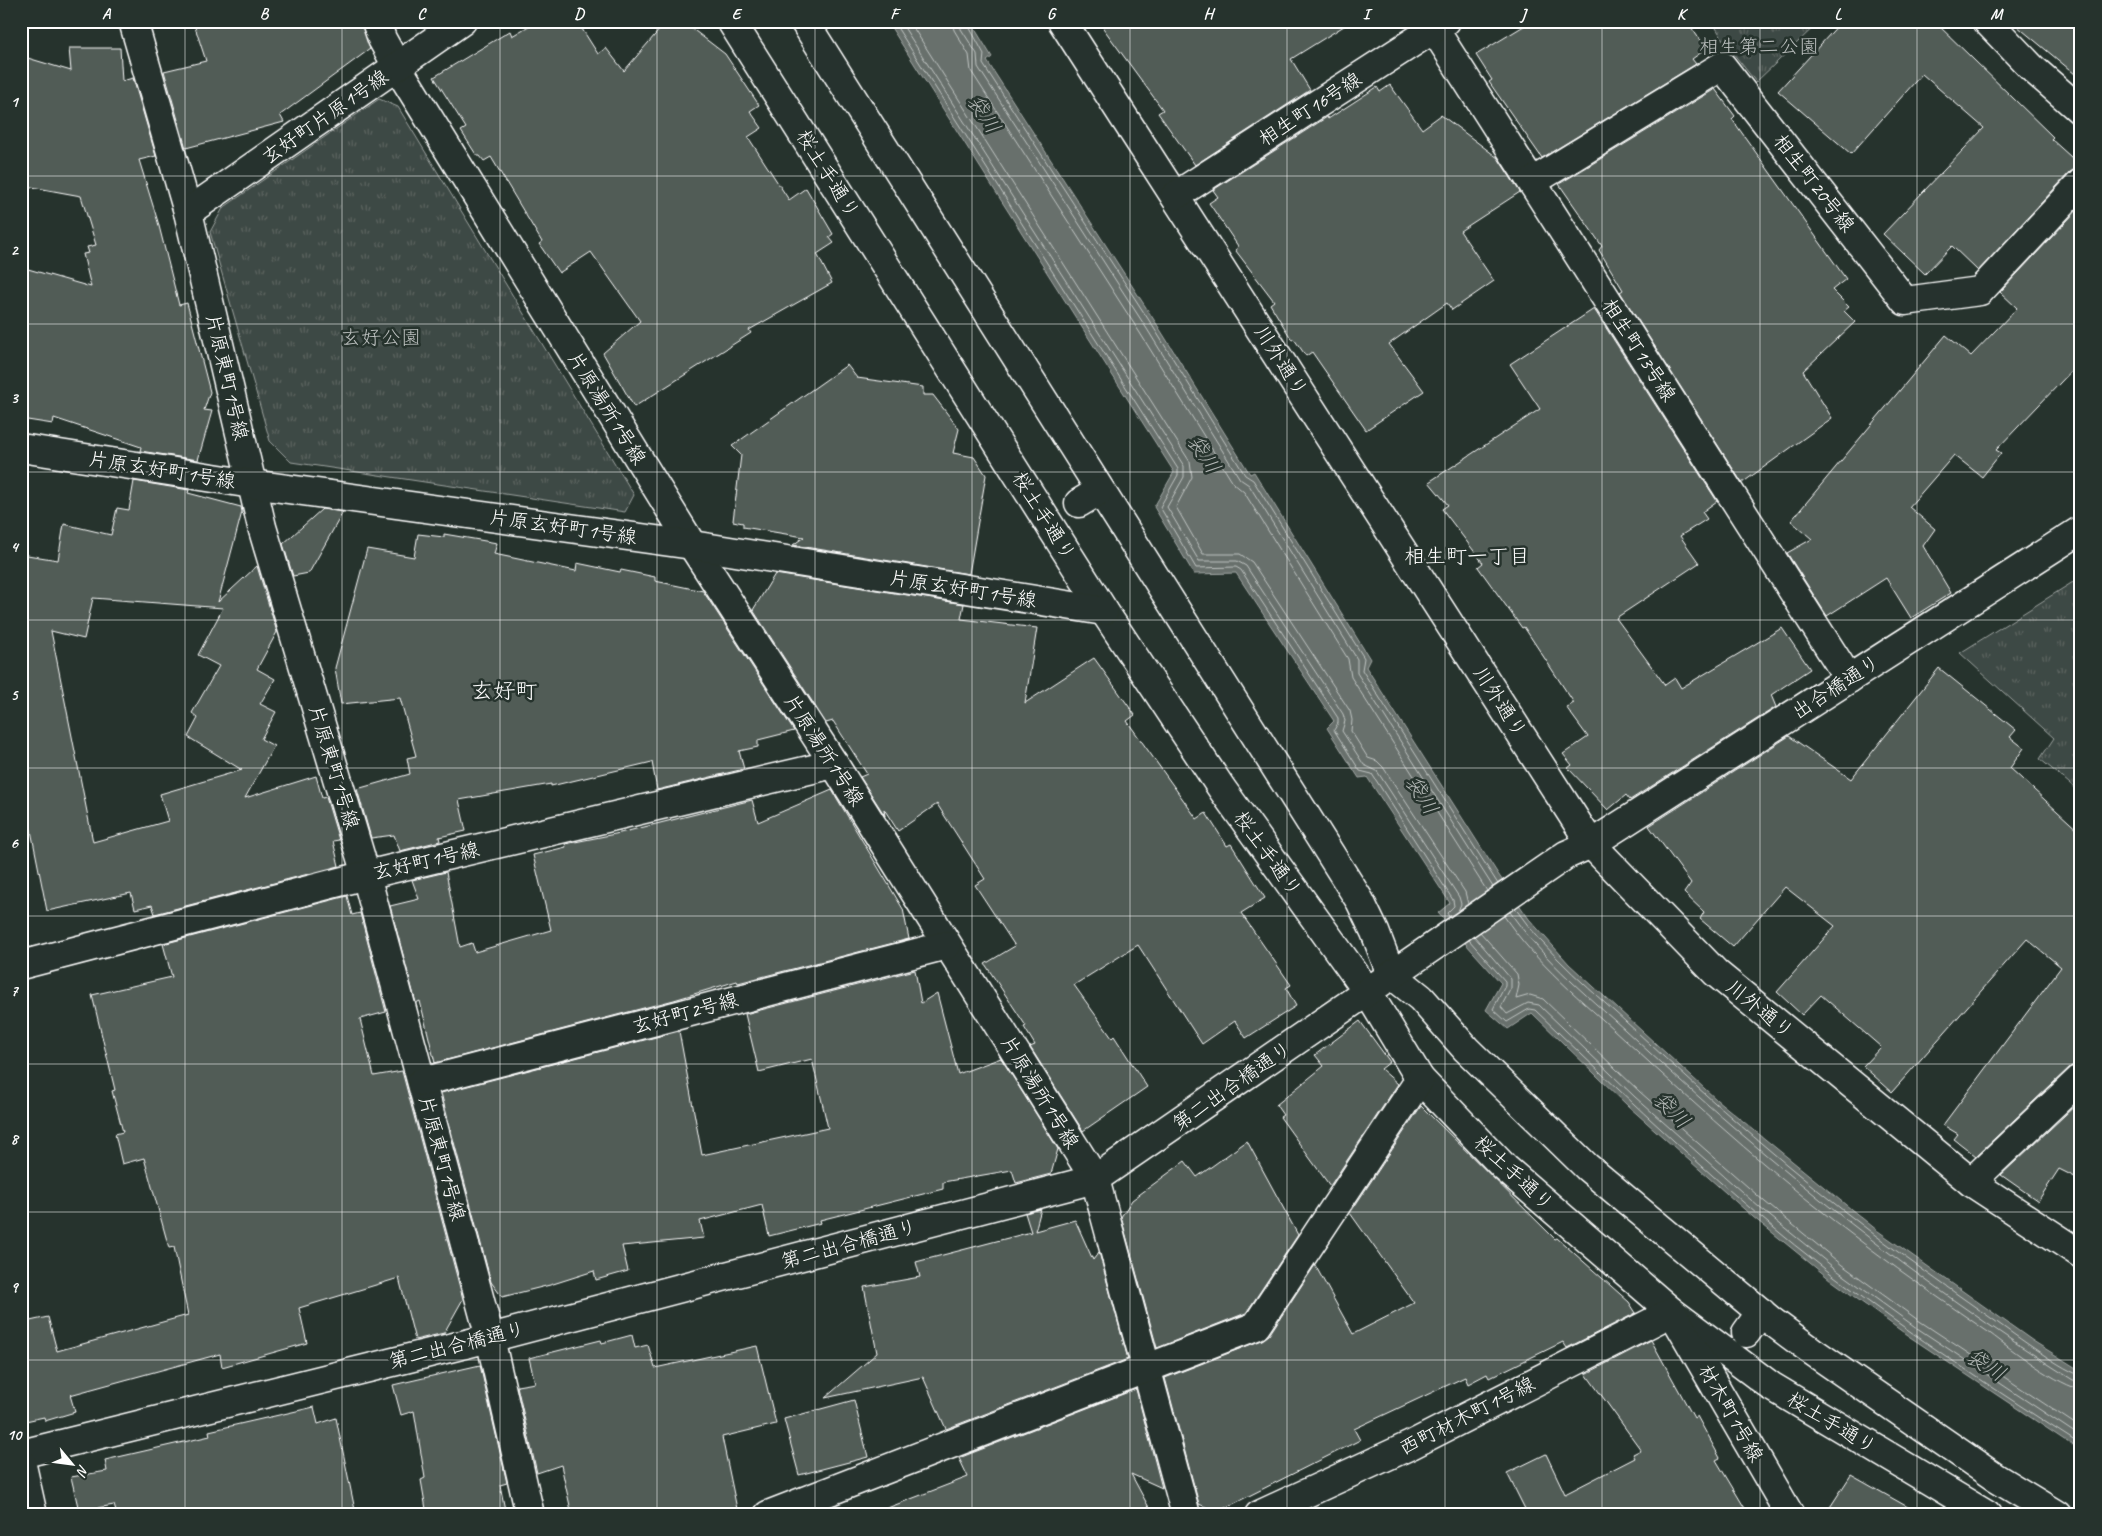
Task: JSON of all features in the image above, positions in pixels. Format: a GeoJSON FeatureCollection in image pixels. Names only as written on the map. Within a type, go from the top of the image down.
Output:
{"type":"FeatureCollection","features":[{"type":"Feature","properties":{"kind":"street","name":"片原東町1号線"},"geometry":{"type":"LineString","coordinates":[[133,21],[188,212],[262,527],[366,875],[422,1082],[490,1338],[530,1515]]}},
{"type":"Feature","properties":{"kind":"street","name":"片原湯所1号線"},"geometry":{"type":"LineString","coordinates":[[376,21],[382,39],[398,68],[692,546],[834,764],[1095,1179],[1186,1515]]}},
{"type":"Feature","properties":{"kind":"street","name":"玄好町片原1号線"},"geometry":{"type":"LineString","coordinates":[[188,212],[398,68],[462,21]]}},
{"type":"Feature","properties":{"kind":"street","name":"桜土手通り"},"geometry":{"type":"LineString","coordinates":[[731,21],[1104,611],[1222,789],[1367,991],[1420,1079],[1505,1168],[1672,1312],[1770,1386],[1987,1515]]}},
{"type":"Feature","properties":{"kind":"street"},"geometry":{"type":"LineString","coordinates":[[804,21],[1089,497],[1360,901],[1375,932],[1391,974],[1421,998],[1466,1049],[1587,1167],[1753,1323],[1812,1351],[1996,1478],[2057,1515]]}},
{"type":"Feature","properties":{"kind":"street","name":"川外通り"},"geometry":{"type":"LineString","coordinates":[[1062,21],[1591,844],[1716,973],[1971,1182],[2081,1254]]}},
{"type":"Feature","properties":{"kind":"street"},"geometry":{"type":"LineString","coordinates":[[1987,21],[2032,68],[2081,111]]}},
{"type":"Feature","properties":{"kind":"street","name":"相生町16号線"},"geometry":{"type":"LineString","coordinates":[[1175,196],[1436,24]]}},
{"type":"Feature","properties":{"kind":"street","name":"相生町13号線"},"geometry":{"type":"LineString","coordinates":[[1436,24],[1532,182],[1850,679]]}},
{"type":"Feature","properties":{"kind":"street","name":"相生町20号線"},"geometry":{"type":"LineString","coordinates":[[1532,182],[1722,66],[1905,301],[1980,291],[2081,183]]}},
{"type":"Feature","properties":{"kind":"street","name":"片原玄好町1号線"},"geometry":{"type":"LineString","coordinates":[[21,448],[252,484],[692,546],[1104,611]]}},
{"type":"Feature","properties":{"kind":"street","name":"出合橋通り"},"geometry":{"type":"LineString","coordinates":[[1591,844],[2081,530]]}},
{"type":"Feature","properties":{"kind":"street","name":"玄好町1号線"},"geometry":{"type":"LineString","coordinates":[[21,965],[366,875],[834,764]]}},
{"type":"Feature","properties":{"kind":"street","name":"第二出合橋通り"},"geometry":{"type":"LineString","coordinates":[[21,1454],[490,1338],[1095,1179],[1566,855],[1591,844]]}},
{"type":"Feature","properties":{"kind":"street","name":"玄好町2号線"},"geometry":{"type":"LineString","coordinates":[[422,1082],[947,944]]}},
{"type":"Feature","properties":{"kind":"street"},"geometry":{"type":"LineString","coordinates":[[1971,1182],[2081,1078]]}},
{"type":"Feature","properties":{"kind":"street"},"geometry":{"type":"LineString","coordinates":[[768,1515],[1256,1326],[1420,1079]]}},
{"type":"Feature","properties":{"kind":"street","name":"西町材木町1号線"},"geometry":{"type":"LineString","coordinates":[[1260,1515],[1411,1445],[1672,1312]]}},
{"type":"Feature","properties":{"kind":"street","name":"材木町1号線"},"geometry":{"type":"LineString","coordinates":[[1672,1312],[1790,1515]]}},
{"type":"Feature","properties":{"kind":"street"},"geometry":{"type":"LineString","coordinates":[[21,1461],[33,1515]]}},
{"type":"Feature","properties":{"kind":"green space","name":"相生第二公園"},"geometry":{"type":"Polygon","coordinates":[[[1712,21],[1820,21],[1756,82],[1725,43],[1712,21]]]}},
{"type":"Feature","properties":{"kind":"green space","name":"玄好公園"},"geometry":{"type":"Polygon","coordinates":[[[379,99],[398,107],[634,495],[625,512],[291,462],[270,441],[210,232],[223,208],[379,99]]]}},
{"type":"Feature","properties":{"kind":"green space"},"geometry":{"type":"Polygon","coordinates":[[[2081,577],[2081,793],[2040,759],[2054,738],[1960,653],[2081,577]]]}},
{"type":"Feature","properties":{"kind":"water","name":"袋川"},"geometry":{"type":"Polygon","coordinates":[[[887,21],[970,21],[992,57],[987,61],[1156,323],[1250,474],[1254,472],[1370,659],[1366,667],[1498,874],[1529,919],[1569,964],[1717,1100],[1878,1231],[2033,1341],[2081,1371],[2081,1451],[1907,1335],[1831,1280],[1753,1217],[1628,1106],[1532,1013],[1508,1029],[1486,1010],[1501,983],[1438,913],[1450,903],[1367,777],[1359,778],[1327,728],[1334,721],[1236,573],[1194,574],[1154,507],[1174,472],[887,21]]]}},
{"type":"Feature","properties":{"kind":"building"},"geometry":{"type":"Polygon","coordinates":[[[193,21],[361,21],[370,49],[280,115],[284,122],[186,148],[164,71],[206,61],[193,21]]]}},
{"type":"Feature","properties":{"kind":"building"},"geometry":{"type":"Polygon","coordinates":[[[537,21],[577,21],[598,54],[606,48],[624,71],[667,21],[682,21],[725,54],[759,105],[750,111],[762,128],[748,137],[789,200],[806,188],[833,234],[829,237],[834,243],[817,254],[832,283],[749,330],[751,333],[634,407],[603,353],[640,321],[591,252],[559,273],[539,244],[542,242],[491,157],[484,161],[480,156],[477,156],[461,131],[466,128],[434,77],[510,31],[512,36],[537,21]]]}},
{"type":"Feature","properties":{"kind":"building"},"geometry":{"type":"Polygon","coordinates":[[[1098,21],[1352,21],[1291,59],[1310,90],[1195,165],[1158,113],[1163,110],[1098,21]]]}},
{"type":"Feature","properties":{"kind":"building"},"geometry":{"type":"Polygon","coordinates":[[[1532,21],[1687,21],[1706,49],[1692,59],[1696,64],[1542,158],[1489,82],[1492,80],[1476,55],[1532,21]]]}},
{"type":"Feature","properties":{"kind":"building"},"geometry":{"type":"Polygon","coordinates":[[[1842,21],[1934,21],[2053,137],[2051,139],[2081,166],[2070,172],[1978,271],[1952,246],[1925,274],[1883,234],[1984,128],[1922,74],[1851,154],[1778,91],[1842,21]]]}},
{"type":"Feature","properties":{"kind":"building"},"geometry":{"type":"Polygon","coordinates":[[[2011,21],[2081,21],[2081,79],[2011,21]]]}},
{"type":"Feature","properties":{"kind":"building"},"geometry":{"type":"Polygon","coordinates":[[[69,48],[120,48],[122,81],[133,78],[156,156],[139,160],[158,222],[179,305],[187,303],[210,392],[204,410],[212,411],[198,460],[140,451],[141,447],[54,418],[53,424],[21,419],[21,294],[28,269],[91,287],[83,254],[89,253],[87,247],[96,245],[81,196],[21,185],[21,56],[71,71],[69,48]]]}},
{"type":"Feature","properties":{"kind":"building"},"geometry":{"type":"Polygon","coordinates":[[[1390,85],[1422,129],[1441,115],[1498,158],[1520,192],[1460,231],[1494,281],[1452,310],[1447,303],[1389,344],[1424,391],[1366,430],[1312,352],[1306,356],[1294,339],[1292,340],[1270,304],[1274,301],[1236,251],[1238,246],[1209,203],[1218,197],[1213,190],[1377,87],[1380,92],[1390,85]]]}},
{"type":"Feature","properties":{"kind":"building"},"geometry":{"type":"Polygon","coordinates":[[[1715,89],[1735,116],[1732,119],[1846,279],[1832,290],[1849,307],[1844,311],[1855,322],[1803,371],[1832,418],[1742,483],[1620,292],[1623,290],[1599,250],[1602,246],[1559,184],[1715,89]]]}},
{"type":"Feature","properties":{"kind":"building"},"geometry":{"type":"Polygon","coordinates":[[[2081,206],[2081,361],[1996,450],[2001,453],[1982,477],[1954,455],[1909,507],[1935,529],[1923,546],[1951,593],[1911,618],[1886,578],[1827,616],[1787,553],[1812,539],[1791,521],[1946,335],[1971,356],[2017,308],[2000,292],[2081,206]]]}},
{"type":"Feature","properties":{"kind":"building"},"geometry":{"type":"Polygon","coordinates":[[[1594,309],[1717,501],[1702,512],[1707,519],[1680,536],[1699,563],[1616,618],[1665,685],[1675,678],[1681,688],[1782,628],[1810,669],[1771,695],[1776,707],[1630,800],[1626,795],[1608,810],[1568,768],[1572,765],[1563,754],[1588,737],[1566,707],[1574,703],[1524,627],[1522,628],[1478,567],[1483,563],[1442,509],[1448,505],[1429,482],[1540,409],[1510,364],[1594,309]]]}},
{"type":"Feature","properties":{"kind":"building"},"geometry":{"type":"Polygon","coordinates":[[[847,365],[857,378],[923,387],[923,395],[933,395],[959,429],[953,453],[974,457],[986,475],[969,574],[793,545],[804,537],[743,527],[743,523],[733,521],[741,455],[732,446],[847,365]]]}},
{"type":"Feature","properties":{"kind":"building"},"geometry":{"type":"Polygon","coordinates":[[[134,481],[189,490],[188,493],[241,507],[242,512],[218,602],[257,566],[277,632],[257,669],[275,679],[260,704],[276,712],[261,739],[274,746],[245,798],[316,776],[322,798],[326,797],[339,840],[333,841],[339,866],[155,914],[152,905],[135,909],[131,893],[47,911],[21,780],[21,554],[58,560],[64,524],[111,535],[117,508],[129,510],[134,481]],[[93,598],[84,639],[51,631],[93,842],[168,821],[160,794],[242,770],[188,737],[198,718],[192,713],[219,666],[198,655],[223,608],[93,598]]]}},
{"type":"Feature","properties":{"kind":"building"},"geometry":{"type":"Polygon","coordinates":[[[322,509],[343,512],[309,573],[293,576],[283,544],[322,509]]]}},
{"type":"Feature","properties":{"kind":"building"},"geometry":{"type":"Polygon","coordinates":[[[418,534],[444,537],[444,534],[497,543],[494,554],[576,571],[577,563],[620,572],[621,570],[655,577],[655,581],[703,591],[794,731],[758,740],[758,747],[739,751],[744,769],[657,790],[652,762],[551,786],[551,784],[459,800],[466,831],[439,837],[440,841],[400,851],[394,835],[371,838],[357,789],[410,774],[407,758],[416,756],[400,698],[341,704],[335,668],[367,549],[414,557],[418,534]]]}},
{"type":"Feature","properties":{"kind":"building"},"geometry":{"type":"Polygon","coordinates":[[[775,574],[964,604],[961,619],[1037,628],[1025,703],[1094,658],[1135,715],[1127,721],[1197,819],[1206,813],[1227,846],[1231,844],[1265,898],[1241,913],[1291,985],[1286,988],[1296,1006],[1246,1038],[1235,1021],[1202,1044],[1138,945],[1074,985],[1112,1038],[1114,1036],[1147,1087],[1083,1131],[1030,1047],[1035,1045],[1024,1027],[1026,1026],[985,964],[1015,946],[975,885],[985,879],[937,804],[898,831],[884,809],[885,816],[860,777],[867,774],[833,721],[826,723],[753,610],[775,574]]]}},
{"type":"Feature","properties":{"kind":"building"},"geometry":{"type":"Polygon","coordinates":[[[1939,668],[2016,730],[2010,737],[2024,748],[2010,768],[2081,833],[2081,1063],[2070,1067],[1976,1156],[1954,1139],[1958,1134],[1943,1125],[2061,967],[2027,939],[1892,1092],[1863,1066],[1881,1047],[1821,995],[1802,1015],[1777,992],[1835,926],[1785,887],[1733,947],[1700,919],[1704,912],[1684,893],[1691,883],[1649,826],[1789,736],[1851,779],[1939,668]]]}},
{"type":"Feature","properties":{"kind":"building"},"geometry":{"type":"Polygon","coordinates":[[[832,790],[903,909],[909,939],[738,983],[737,981],[674,1000],[435,1063],[420,1001],[416,1003],[390,906],[419,899],[412,880],[446,872],[460,947],[472,943],[475,952],[551,930],[533,855],[566,847],[565,844],[620,833],[752,800],[758,822],[832,790]]]}},
{"type":"Feature","properties":{"kind":"building"},"geometry":{"type":"Polygon","coordinates":[[[347,896],[352,915],[360,913],[386,1012],[360,1019],[374,1076],[402,1071],[463,1299],[444,1333],[415,1340],[399,1278],[299,1308],[307,1343],[222,1367],[220,1354],[70,1395],[75,1412],[45,1421],[44,1417],[21,1422],[21,1323],[48,1317],[57,1351],[188,1315],[174,1247],[169,1248],[144,1158],[122,1164],[115,1134],[123,1132],[112,1091],[115,1090],[92,995],[172,977],[163,944],[347,896]]]}},
{"type":"Feature","properties":{"kind":"building"},"geometry":{"type":"Polygon","coordinates":[[[915,970],[921,1003],[937,993],[958,1074],[1001,1058],[1058,1149],[1051,1174],[1016,1183],[1012,1170],[943,1182],[943,1189],[820,1220],[821,1223],[769,1236],[762,1205],[700,1221],[704,1238],[622,1246],[628,1271],[596,1280],[594,1271],[550,1285],[502,1297],[491,1282],[441,1093],[679,1031],[702,1155],[828,1128],[812,1059],[759,1072],[745,1014],[915,970]]]}},
{"type":"Feature","properties":{"kind":"building"},"geometry":{"type":"Polygon","coordinates":[[[1360,1021],[1390,1062],[1381,1069],[1398,1084],[1330,1186],[1280,1117],[1283,1115],[1276,1105],[1324,1066],[1315,1055],[1360,1021]]]}},
{"type":"Feature","properties":{"kind":"building"},"geometry":{"type":"Polygon","coordinates":[[[2081,1100],[2081,1180],[2059,1169],[2038,1201],[2001,1175],[2081,1100]]]}},
{"type":"Feature","properties":{"kind":"building"},"geometry":{"type":"Polygon","coordinates":[[[1421,1106],[1555,1239],[1557,1238],[1629,1302],[1636,1313],[1567,1348],[1563,1342],[1489,1378],[1487,1374],[1468,1384],[1465,1377],[1354,1429],[1360,1440],[1217,1512],[1199,1504],[1165,1378],[1262,1340],[1269,1335],[1315,1265],[1353,1334],[1414,1303],[1350,1213],[1421,1106]]]}},
{"type":"Feature","properties":{"kind":"building"},"geometry":{"type":"Polygon","coordinates":[[[1247,1141],[1298,1235],[1246,1313],[1157,1348],[1121,1217],[1132,1200],[1185,1161],[1197,1177],[1247,1141]]]}},
{"type":"Feature","properties":{"kind":"building"},"geometry":{"type":"Polygon","coordinates":[[[1041,1209],[1035,1231],[1075,1220],[1093,1260],[1099,1252],[1128,1359],[946,1429],[923,1377],[825,1398],[877,1353],[864,1287],[920,1277],[916,1262],[1031,1232],[1025,1213],[1041,1209]]]}},
{"type":"Feature","properties":{"kind":"building"},"geometry":{"type":"Polygon","coordinates":[[[632,1335],[635,1348],[648,1345],[655,1368],[757,1346],[776,1424],[722,1437],[737,1509],[718,1515],[572,1515],[561,1465],[537,1473],[517,1386],[535,1383],[529,1358],[601,1340],[602,1343],[632,1335]]]}},
{"type":"Feature","properties":{"kind":"building"},"geometry":{"type":"Polygon","coordinates":[[[1651,1340],[1694,1418],[1697,1416],[1720,1458],[1716,1460],[1749,1515],[1524,1515],[1527,1513],[1507,1473],[1546,1454],[1565,1494],[1635,1458],[1633,1454],[1641,1450],[1586,1374],[1651,1340]]]}},
{"type":"Feature","properties":{"kind":"building"},"geometry":{"type":"Polygon","coordinates":[[[480,1365],[507,1483],[500,1485],[505,1510],[485,1515],[427,1515],[421,1480],[425,1478],[414,1411],[401,1415],[393,1385],[480,1365]]]}},
{"type":"Feature","properties":{"kind":"building"},"geometry":{"type":"Polygon","coordinates":[[[1136,1389],[1162,1488],[1131,1474],[1153,1515],[878,1515],[877,1512],[968,1477],[959,1458],[1136,1389]]]}},
{"type":"Feature","properties":{"kind":"building"},"geometry":{"type":"Polygon","coordinates":[[[854,1400],[868,1457],[799,1475],[784,1419],[854,1400]]]}},
{"type":"Feature","properties":{"kind":"building"},"geometry":{"type":"Polygon","coordinates":[[[314,1407],[318,1424],[336,1418],[356,1515],[117,1515],[114,1505],[79,1511],[71,1477],[107,1471],[105,1460],[210,1436],[209,1431],[314,1407]]]}},
{"type":"Feature","properties":{"kind":"building"},"geometry":{"type":"Polygon","coordinates":[[[1851,1475],[1922,1515],[1825,1515],[1851,1475]]]}},
{"type":"Feature","properties":{"kind":"district","name":"相生町一丁目"},"geometry":{"type":"Point","coordinates":[1467,556]}},
{"type":"Feature","properties":{"kind":"district","name":"玄好町"},"geometry":{"type":"Point","coordinates":[504,691]}}]}
